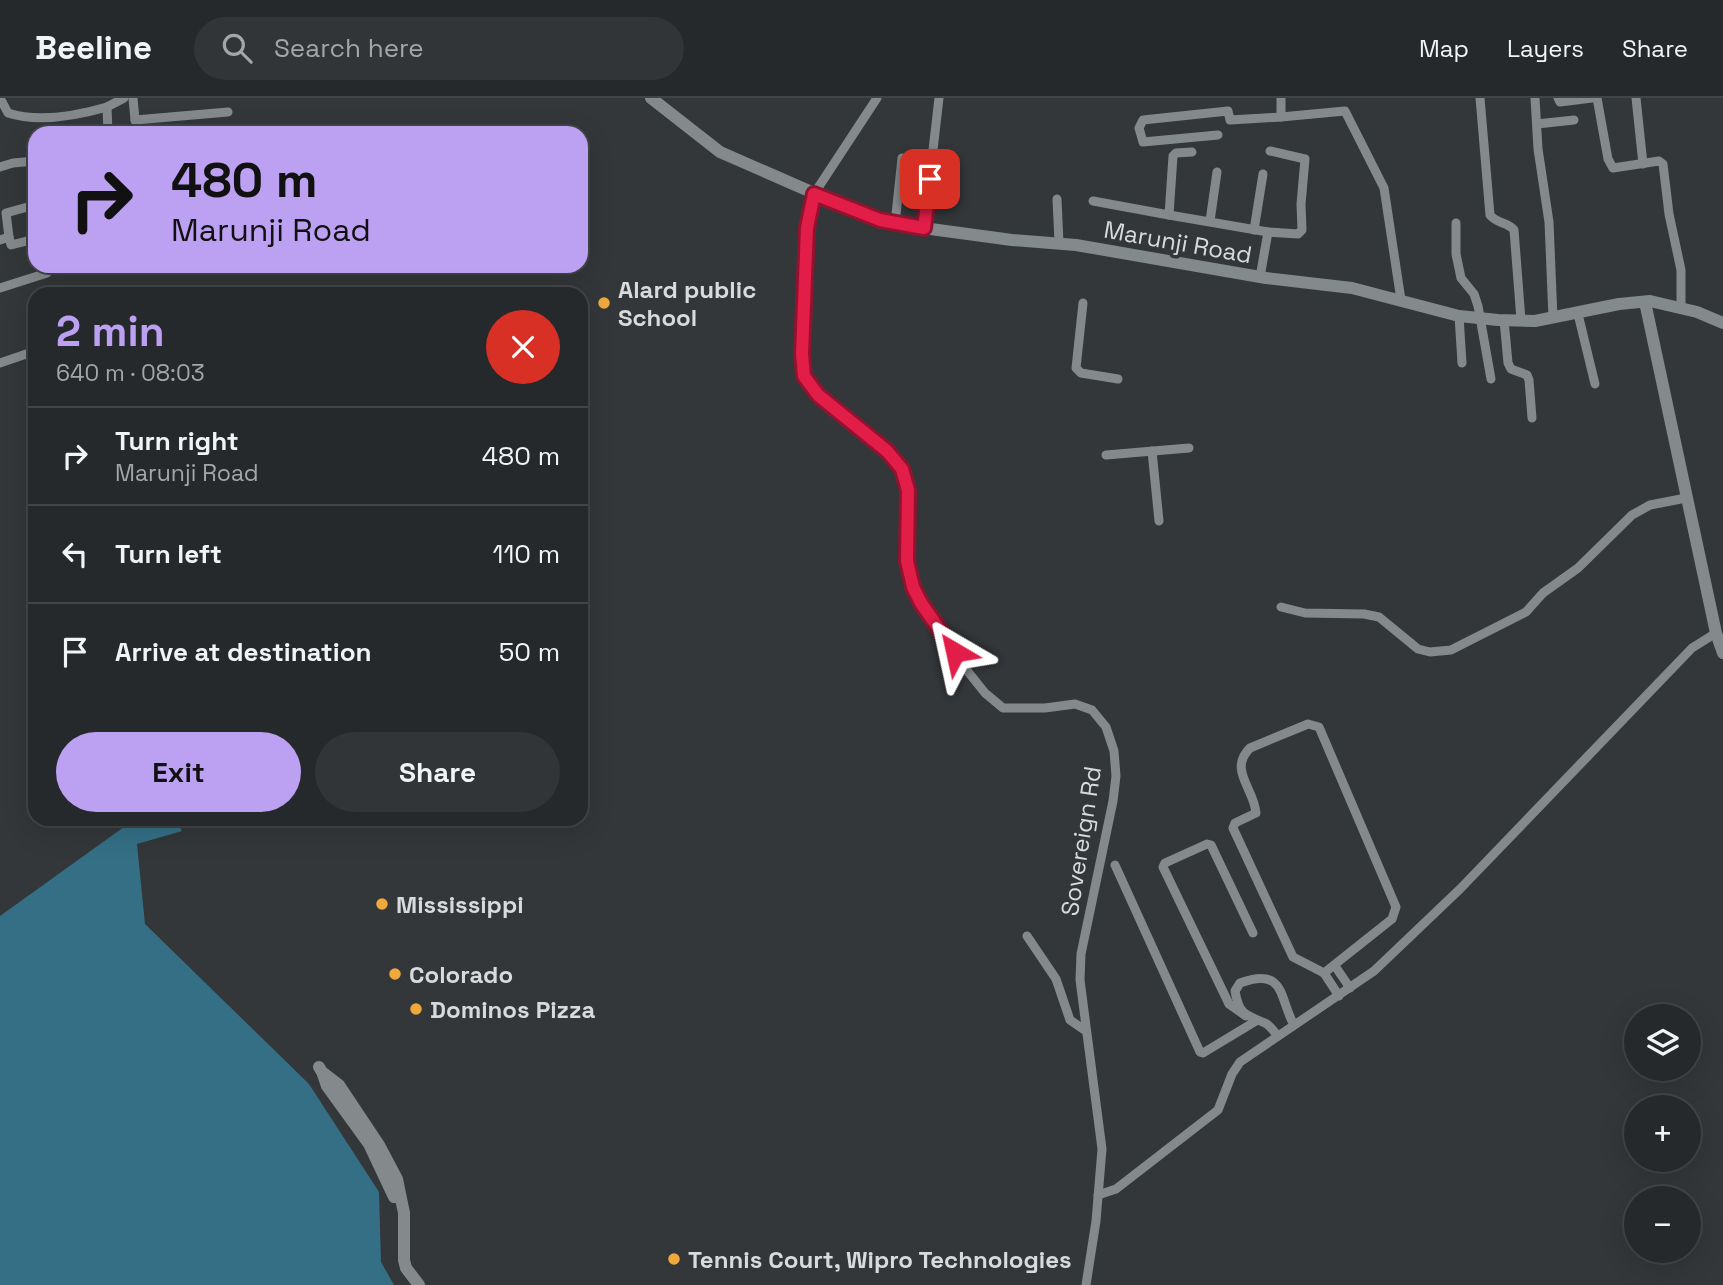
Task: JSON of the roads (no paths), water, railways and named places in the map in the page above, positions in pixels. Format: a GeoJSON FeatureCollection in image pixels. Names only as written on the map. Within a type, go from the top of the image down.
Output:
{"type":"FeatureCollection","features":[{"type":"Feature","properties":{"kind":"street"},"geometry":{"type":"LineString","coordinates":[[0,98],[8,113],[29,118],[85,113],[107,107],[124,98]]}},
{"type":"Feature","properties":{"kind":"street"},"geometry":{"type":"LineString","coordinates":[[133,98],[137,126]]}},
{"type":"Feature","properties":{"kind":"street","name":"Marunji Road"},"geometry":{"type":"LineString","coordinates":[[651,98],[716,149],[864,215],[895,224],[1012,240],[1059,243],[1260,277],[1352,288],[1436,312],[1460,316],[1504,320],[1553,318],[1619,304],[1645,302],[1681,308],[1723,323]]}},
{"type":"Feature","properties":{"kind":"street"},"geometry":{"type":"LineString","coordinates":[[814,194],[877,98]]}},
{"type":"Feature","properties":{"kind":"street"},"geometry":{"type":"LineString","coordinates":[[924,228],[939,98]]}},
{"type":"Feature","properties":{"kind":"street"},"geometry":{"type":"LineString","coordinates":[[1281,98],[1281,117]]}},
{"type":"Feature","properties":{"kind":"street"},"geometry":{"type":"LineString","coordinates":[[1480,98],[1490,215],[1514,230],[1521,320]]}},
{"type":"Feature","properties":{"kind":"street"},"geometry":{"type":"LineString","coordinates":[[1535,98],[1543,192],[1549,222],[1553,318]]}},
{"type":"Feature","properties":{"kind":"street"},"geometry":{"type":"LineString","coordinates":[[1558,98],[1560,102],[1594,98],[1613,168],[1659,161],[1663,164],[1669,214],[1681,270],[1681,308]]}},
{"type":"Feature","properties":{"kind":"street"},"geometry":{"type":"LineString","coordinates":[[1636,98],[1643,164]]}},
{"type":"Feature","properties":{"kind":"street"},"geometry":{"type":"LineString","coordinates":[[107,107],[108,126]]}},
{"type":"Feature","properties":{"kind":"street"},"geometry":{"type":"LineString","coordinates":[[1218,135],[1143,142],[1139,128],[1143,120],[1228,111],[1230,120],[1345,111],[1384,188],[1401,300]]}},
{"type":"Feature","properties":{"kind":"street"},"geometry":{"type":"LineString","coordinates":[[135,120],[228,112]]}},
{"type":"Feature","properties":{"kind":"street"},"geometry":{"type":"LineString","coordinates":[[1537,124],[1574,120]]}},
{"type":"Feature","properties":{"kind":"street"},"geometry":{"type":"LineString","coordinates":[[1093,201],[1254,230],[1301,233],[1305,159],[1270,151]]}},
{"type":"Feature","properties":{"kind":"street"},"geometry":{"type":"LineString","coordinates":[[1169,215],[1173,156],[1176,153],[1192,152]]}},
{"type":"Feature","properties":{"kind":"street"},"geometry":{"type":"LineString","coordinates":[[895,224],[902,158]]}},
{"type":"Feature","properties":{"kind":"street"},"geometry":{"type":"LineString","coordinates":[[0,167],[28,162]]}},
{"type":"Feature","properties":{"kind":"street"},"geometry":{"type":"LineString","coordinates":[[1210,221],[1217,172]]}},
{"type":"Feature","properties":{"kind":"street"},"geometry":{"type":"LineString","coordinates":[[1254,230],[1263,174]]}},
{"type":"Feature","properties":{"kind":"street","name":"Sovereign Rd"},"geometry":{"type":"LineString","coordinates":[[814,194],[807,228],[802,354],[804,376],[818,395],[887,451],[902,469],[908,490],[907,561],[913,587],[921,603],[969,673],[985,693],[1003,708],[1045,708],[1075,704],[1092,710],[1106,727],[1110,739],[1116,776],[1081,954],[1080,980],[1102,1149],[1086,1285]]}},
{"type":"Feature","properties":{"kind":"street"},"geometry":{"type":"LineString","coordinates":[[1057,199],[1059,243]]}},
{"type":"Feature","properties":{"kind":"street"},"geometry":{"type":"LineString","coordinates":[[28,207],[6,213],[5,218],[5,238],[11,245],[28,241]]}},
{"type":"Feature","properties":{"kind":"street"},"geometry":{"type":"LineString","coordinates":[[1456,223],[1456,254],[1461,278],[1474,294],[1491,379]]}},
{"type":"Feature","properties":{"kind":"street"},"geometry":{"type":"LineString","coordinates":[[1260,277],[1268,232]]}},
{"type":"Feature","properties":{"kind":"street"},"geometry":{"type":"LineString","coordinates":[[0,288],[46,273]]}},
{"type":"Feature","properties":{"kind":"street"},"geometry":{"type":"LineString","coordinates":[[1645,302],[1686,498],[1716,633],[1723,653]]}},
{"type":"Feature","properties":{"kind":"street"},"geometry":{"type":"LineString","coordinates":[[1083,303],[1074,365],[1082,373],[1118,379]]}},
{"type":"Feature","properties":{"kind":"street"},"geometry":{"type":"LineString","coordinates":[[1578,314],[1595,384]]}},
{"type":"Feature","properties":{"kind":"street"},"geometry":{"type":"LineString","coordinates":[[1460,316],[1462,363]]}},
{"type":"Feature","properties":{"kind":"street"},"geometry":{"type":"LineString","coordinates":[[1504,320],[1508,363],[1511,369],[1527,375],[1530,380],[1532,418]]}},
{"type":"Feature","properties":{"kind":"street"},"geometry":{"type":"LineString","coordinates":[[0,363],[28,353]]}},
{"type":"Feature","properties":{"kind":"street"},"geometry":{"type":"LineString","coordinates":[[1106,455],[1189,448]]}},
{"type":"Feature","properties":{"kind":"street"},"geometry":{"type":"LineString","coordinates":[[1152,451],[1159,521]]}},
{"type":"Feature","properties":{"kind":"street"},"geometry":{"type":"LineString","coordinates":[[1281,607],[1305,613],[1364,614],[1379,617],[1418,649],[1430,652],[1451,650],[1526,612],[1543,593],[1578,568],[1632,515],[1650,505],[1686,498]]}},
{"type":"Feature","properties":{"kind":"street"},"geometry":{"type":"LineString","coordinates":[[1098,1195],[1116,1189],[1218,1110],[1232,1074],[1240,1062],[1374,971],[1461,888],[1692,648],[1716,633]]}},
{"type":"Feature","properties":{"kind":"street"},"geometry":{"type":"LineString","coordinates":[[1324,973],[1392,919],[1396,907],[1319,727],[1308,724],[1250,748],[1243,755],[1241,769],[1256,813],[1235,823],[1233,828],[1293,957],[1324,973],[1339,996]]}},
{"type":"Feature","properties":{"kind":"street"},"geometry":{"type":"LineString","coordinates":[[1253,933],[1212,845],[1208,844],[1165,863],[1163,867],[1229,1004],[1256,1021],[1267,1023],[1278,1036]]}},
{"type":"Feature","properties":{"kind":"street"},"geometry":{"type":"LineString","coordinates":[[1115,865],[1200,1052],[1203,1053],[1256,1021]]}},
{"type":"Feature","properties":{"kind":"street"},"geometry":{"type":"LineString","coordinates":[[1027,936],[1056,979],[1070,1020],[1086,1031]]}},
{"type":"Feature","properties":{"kind":"street"},"geometry":{"type":"LineString","coordinates":[[1335,966],[1350,988]]}},
{"type":"Feature","properties":{"kind":"street"},"geometry":{"type":"LineString","coordinates":[[1246,1016],[1235,991],[1240,983],[1256,979],[1273,983],[1284,994],[1287,1012],[1294,1025]]}},
{"type":"Feature","properties":{"kind":"street"},"geometry":{"type":"LineString","coordinates":[[321,1070],[327,1086],[388,1159],[397,1179],[404,1213],[406,1268],[419,1285]]}},
{"type":"Feature","properties":{"kind":"street"},"geometry":{"type":"LineString","coordinates":[[358,1120],[392,1187],[396,1203],[397,1261],[409,1285]]}},
{"type":"Feature","properties":{"kind":"place","name":"Alard public School"},"geometry":{"type":"Point","coordinates":[604,303]}},
{"type":"Feature","properties":{"kind":"place","name":"Mississippi"},"geometry":{"type":"Point","coordinates":[382,904]}},
{"type":"Feature","properties":{"kind":"place","name":"Colorado"},"geometry":{"type":"Point","coordinates":[395,974]}},
{"type":"Feature","properties":{"kind":"place","name":"Dominos Pizza"},"geometry":{"type":"Point","coordinates":[416,1009]}},
{"type":"Feature","properties":{"kind":"place","name":"Tennis Court, Wipro Technologies"},"geometry":{"type":"Point","coordinates":[674,1259]}}]}
